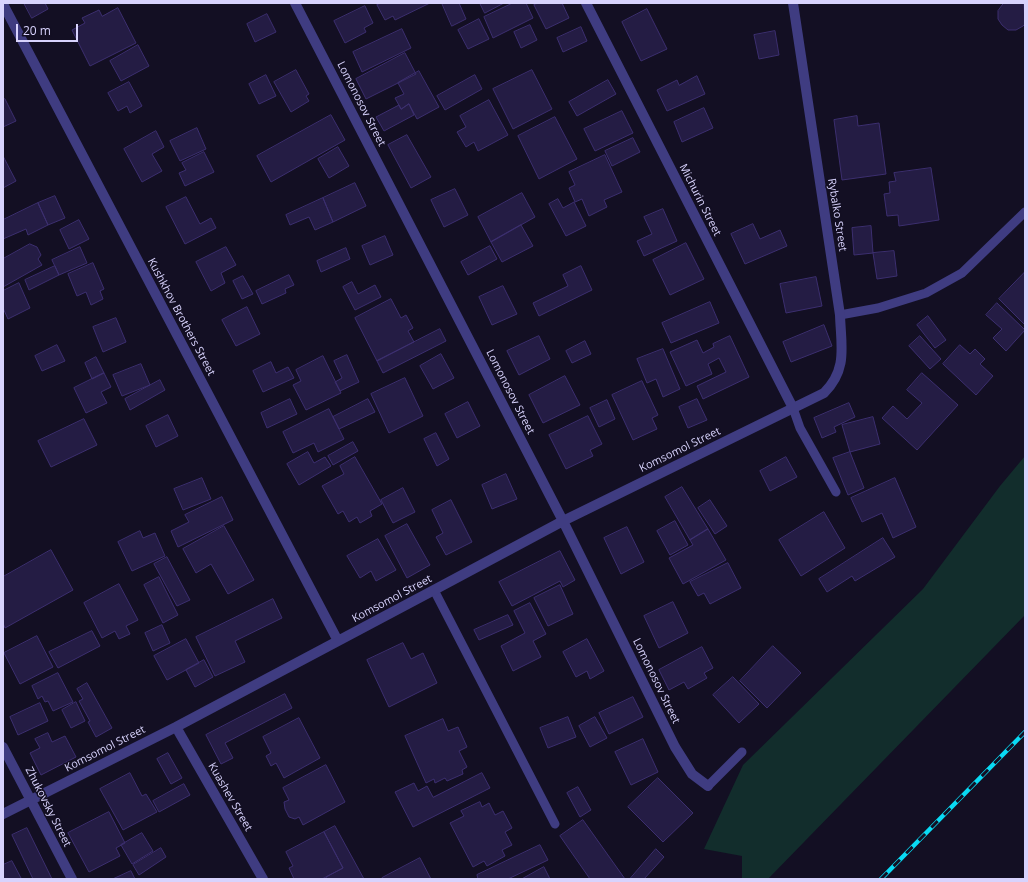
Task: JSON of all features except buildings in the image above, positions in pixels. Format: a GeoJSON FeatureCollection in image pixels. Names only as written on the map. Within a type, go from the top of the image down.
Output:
{"type":"FeatureCollection","features":[{"type":"Feature","properties":{"kind":"street","name":"Lomonosov Street"},"geometry":{"type":"LineString","coordinates":[[295,3],[563,520],[675,747],[692,774],[708,786]]}},
{"type":"Feature","properties":{"kind":"street","name":"Michurin Street"},"geometry":{"type":"LineString","coordinates":[[586,3],[793,408]]}},
{"type":"Feature","properties":{"kind":"street","name":"Rybalko Street"},"geometry":{"type":"LineString","coordinates":[[793,3],[840,315],[842,361],[837,378],[824,393],[793,408]]}},
{"type":"Feature","properties":{"kind":"street","name":"Kushkhov Brothers Street"},"geometry":{"type":"LineString","coordinates":[[3,4],[338,641]]}},
{"type":"Feature","properties":{"kind":"street","name":"Komsomol Street"},"geometry":{"type":"LineString","coordinates":[[3,814],[176,727],[563,520],[793,408]]}},
{"type":"Feature","properties":{"kind":"street","name":"Kuashev Street"},"geometry":{"type":"LineString","coordinates":[[176,727],[263,879]]}},
{"type":"Feature","properties":{"kind":"street","name":"Zhukovsky Street"},"geometry":{"type":"LineString","coordinates":[[3,747],[72,879]]}},
{"type":"Feature","properties":{"kind":"lane"},"geometry":{"type":"LineString","coordinates":[[840,315],[878,308],[926,293],[962,273],[1025,212]]}},
{"type":"Feature","properties":{"kind":"lane"},"geometry":{"type":"LineString","coordinates":[[793,408],[800,428],[836,492]]}},
{"type":"Feature","properties":{"kind":"lane"},"geometry":{"type":"LineString","coordinates":[[434,590],[555,824]]}},
{"type":"Feature","properties":{"kind":"lane"},"geometry":{"type":"LineString","coordinates":[[708,786],[742,752]]}},
{"type":"Feature","properties":{"kind":"green space"},"geometry":{"type":"Polygon","coordinates":[[[1025,456],[1025,615],[768,879],[742,879],[742,856],[704,849],[743,765],[923,589],[1000,486],[1025,456]]]}},
{"type":"Feature","properties":{"kind":"railway"},"geometry":{"type":"LineString","coordinates":[[881,879],[1025,732]]}}]}
